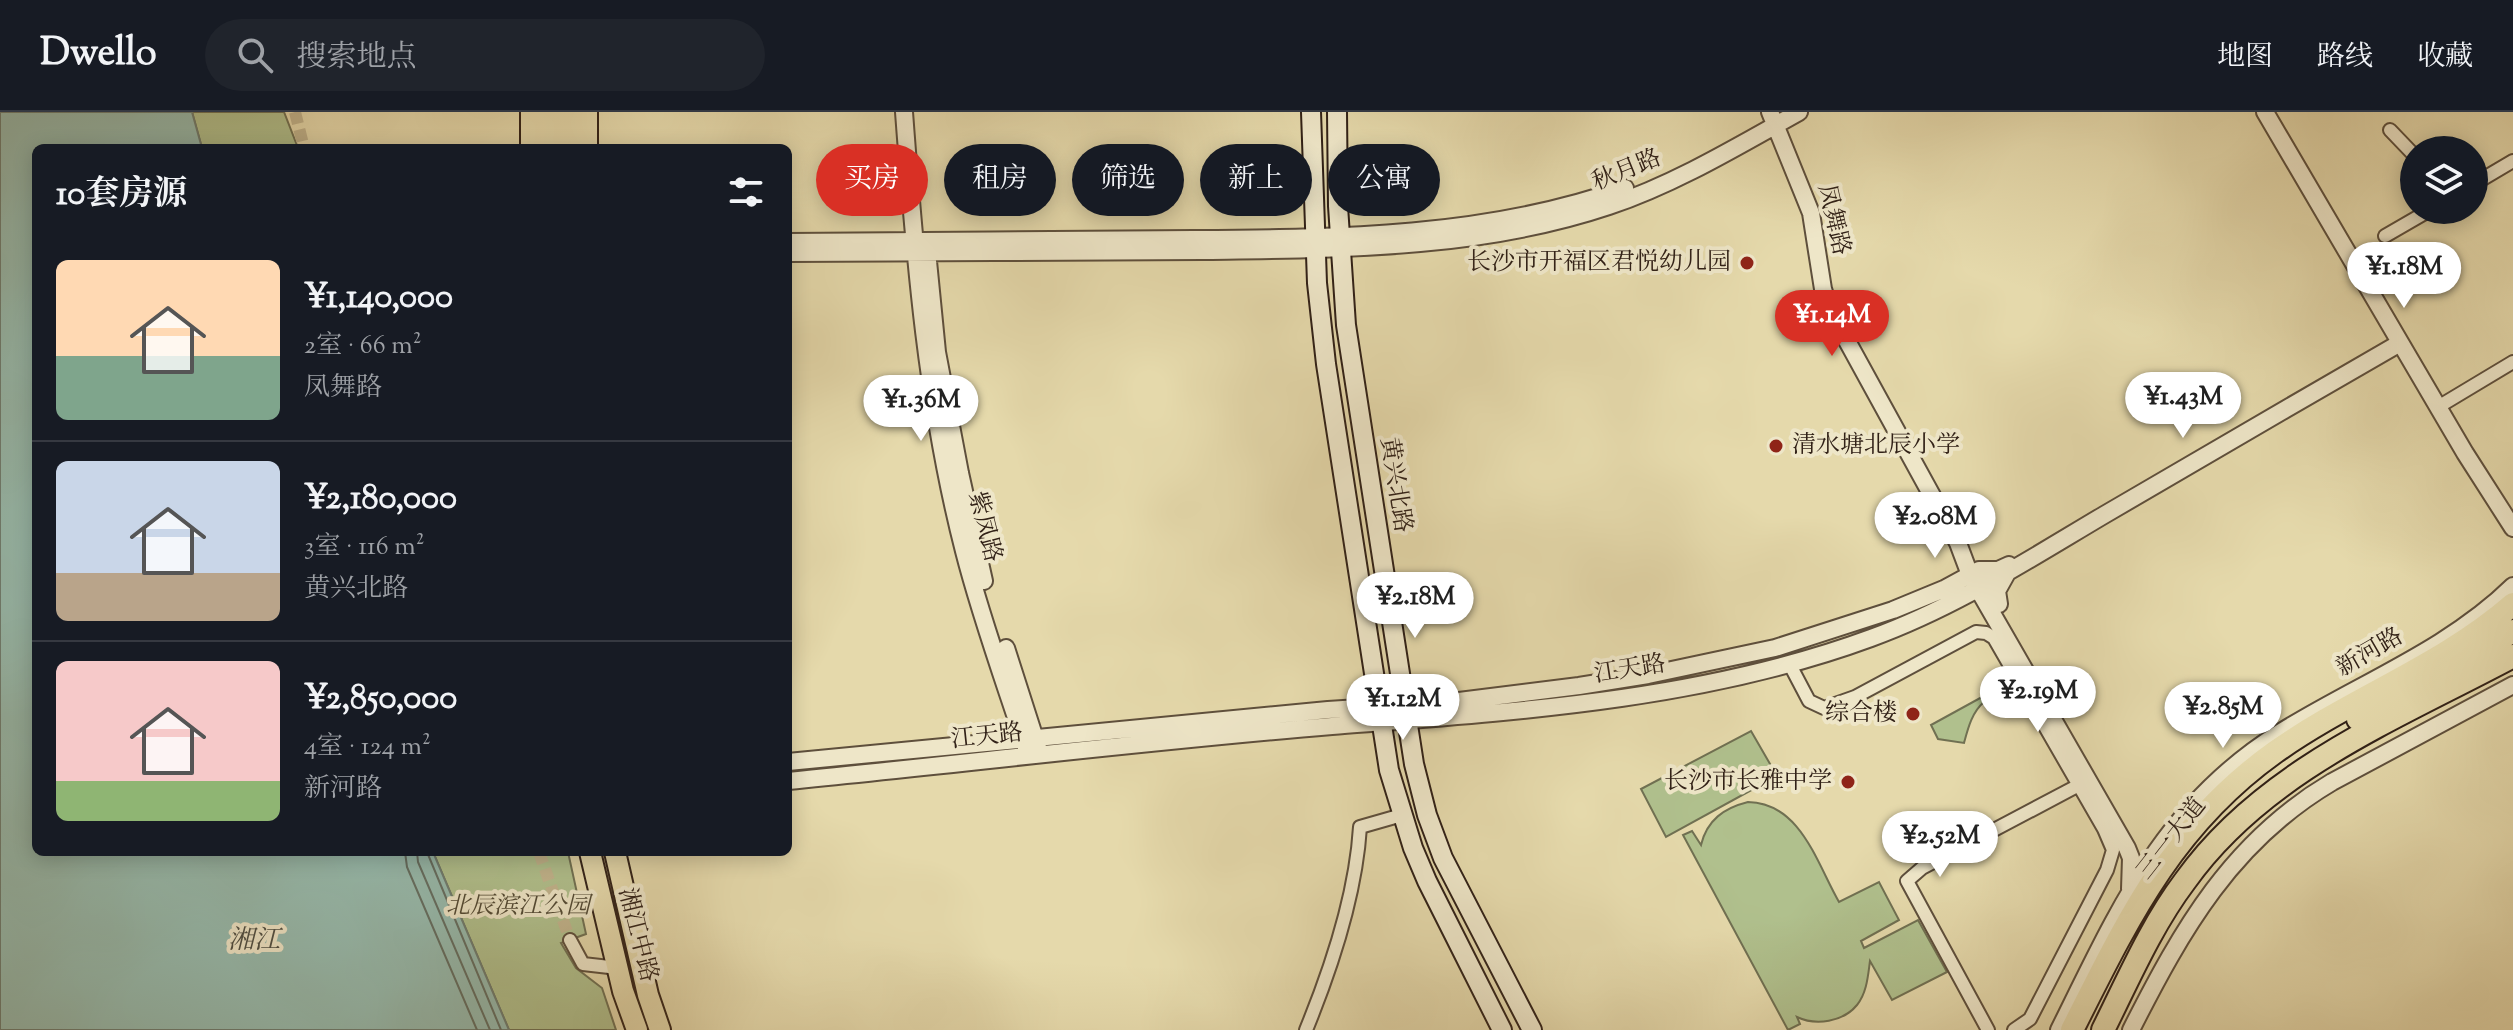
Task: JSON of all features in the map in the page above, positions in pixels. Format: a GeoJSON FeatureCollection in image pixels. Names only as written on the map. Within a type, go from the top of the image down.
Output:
{"type":"FeatureCollection","features":[{"type":"Feature","properties":{"kind":"highway"},"geometry":{"type":"LineString","coordinates":[[2074,1027],[2166,848],[2229,790],[2279,750],[2470,638],[2513,604]]}},
{"type":"Feature","properties":{"kind":"highway","name":"三一大道"},"geometry":{"type":"LineString","coordinates":[[2074,1027],[2189,851],[2215,833],[2287,761],[2459,665],[2513,631]]}},
{"type":"Feature","properties":{"kind":"highway","name":"三一大道"},"geometry":{"type":"LineString","coordinates":[[2256,795],[2513,656]]}},
{"type":"Feature","properties":{"kind":"highway"},"geometry":{"type":"LineString","coordinates":[[2118,1030],[2168,933],[2202,881],[2253,825],[2307,782],[2513,671]]}},
{"type":"Feature","properties":{"kind":"highway"},"geometry":{"type":"LineString","coordinates":[[2256,795],[2279,750]]}},
{"type":"Feature","properties":{"kind":"highway"},"geometry":{"type":"LineString","coordinates":[[2256,795],[2307,782]]}},
{"type":"Feature","properties":{"kind":"highway"},"geometry":{"type":"LineString","coordinates":[[2166,848],[2215,833]]}},
{"type":"Feature","properties":{"kind":"highway"},"geometry":{"type":"LineString","coordinates":[[2202,881],[2215,833]]}},
{"type":"Feature","properties":{"kind":"highway","name":"三一大道"},"geometry":{"type":"LineString","coordinates":[[2103,1030],[2167,908],[2215,833]]}},
{"type":"Feature","properties":{"kind":"main road"},"geometry":{"type":"LineString","coordinates":[[531,112],[531,144]]}},
{"type":"Feature","properties":{"kind":"main road"},"geometry":{"type":"LineString","coordinates":[[549,112],[549,144]]}},
{"type":"Feature","properties":{"kind":"main road"},"geometry":{"type":"LineString","coordinates":[[568,112],[568,144]]}},
{"type":"Feature","properties":{"kind":"main road"},"geometry":{"type":"LineString","coordinates":[[587,112],[587,144]]}},
{"type":"Feature","properties":{"kind":"main road","name":"黄兴北路"},"geometry":{"type":"LineString","coordinates":[[1311,112],[1315,243],[1326,364],[1389,770],[1413,848],[1441,914],[1502,1030]]}},
{"type":"Feature","properties":{"kind":"main road","name":"黄兴北路"},"geometry":{"type":"LineString","coordinates":[[1337,112],[1340,242],[1351,363],[1414,764],[1433,835],[1455,885],[1532,1030]]}},
{"type":"Feature","properties":{"kind":"main road","name":"湘江中路"},"geometry":{"type":"LineString","coordinates":[[591,856],[618,968],[637,1030]]}},
{"type":"Feature","properties":{"kind":"main road","name":"湘江中路"},"geometry":{"type":"LineString","coordinates":[[616,856],[648,995],[660,1030]]}},
{"type":"Feature","properties":{"kind":"street","name":"紫凤路"},"geometry":{"type":"LineString","coordinates":[[904,112],[937,352],[980,567],[1035,756]]}},
{"type":"Feature","properties":{"kind":"street","name":"紫凤路"},"geometry":{"type":"LineString","coordinates":[[916,112],[921,246]]}},
{"type":"Feature","properties":{"kind":"street","name":"秋月路"},"geometry":{"type":"LineString","coordinates":[[792,242],[921,246],[1340,242],[1385,247],[1474,237],[1607,207],[1662,184],[1774,116],[1799,112]]}},
{"type":"Feature","properties":{"kind":"street"},"geometry":{"type":"LineString","coordinates":[[2265,112],[2438,407],[2513,528]]}},
{"type":"Feature","properties":{"kind":"street","name":"凤舞路"},"geometry":{"type":"LineString","coordinates":[[1774,116],[1811,213],[1829,308],[1979,579],[1998,625],[2127,848],[2131,858],[2130,889]]}},
{"type":"Feature","properties":{"kind":"street"},"geometry":{"type":"LineString","coordinates":[[2390,130],[2400,140]]}},
{"type":"Feature","properties":{"kind":"street"},"geometry":{"type":"LineString","coordinates":[[2488,176],[2513,161]]}},
{"type":"Feature","properties":{"kind":"street"},"geometry":{"type":"LineString","coordinates":[[2385,236],[2406,224]]}},
{"type":"Feature","properties":{"kind":"street","name":"秋月路"},"geometry":{"type":"LineString","coordinates":[[792,253],[921,246]]}},
{"type":"Feature","properties":{"kind":"street","name":"江天路"},"geometry":{"type":"LineString","coordinates":[[1405,714],[1579,686],[1775,648],[2007,572],[2399,341]]}},
{"type":"Feature","properties":{"kind":"street","name":"江天路"},"geometry":{"type":"LineString","coordinates":[[792,762],[1029,738],[1552,707],[1710,681],[1789,663],[1869,639],[1938,610],[1979,579],[2005,568],[2399,341]]}},
{"type":"Feature","properties":{"kind":"street"},"geometry":{"type":"LineString","coordinates":[[2438,407],[2513,362]]}},
{"type":"Feature","properties":{"kind":"street"},"geometry":{"type":"LineString","coordinates":[[1927,596],[1944,584],[1954,566],[1955,548],[1949,526]]}},
{"type":"Feature","properties":{"kind":"street"},"geometry":{"type":"LineString","coordinates":[[1999,604],[1997,591],[2007,572]]}},
{"type":"Feature","properties":{"kind":"street","name":"凤舞路"},"geometry":{"type":"LineString","coordinates":[[1979,579],[1999,604],[2134,840],[2146,849],[2166,848]]}},
{"type":"Feature","properties":{"kind":"street","name":"新河路"},"geometry":{"type":"LineString","coordinates":[[2074,1027],[2130,889],[2166,848],[2198,799],[2251,752],[2280,732],[2459,630],[2513,586]]}},
{"type":"Feature","properties":{"kind":"street"},"geometry":{"type":"LineString","coordinates":[[1938,610],[1955,605],[1972,605],[1987,613],[1998,625]]}},
{"type":"Feature","properties":{"kind":"street"},"geometry":{"type":"LineString","coordinates":[[1789,663],[1809,701],[1824,708],[1855,697],[1976,632],[1994,638],[2104,829],[2113,850],[2107,870],[2030,1019],[2014,1030]]}},
{"type":"Feature","properties":{"kind":"street"},"geometry":{"type":"LineString","coordinates":[[2131,1030],[2199,905],[2270,825],[2323,788],[2513,685]]}},
{"type":"Feature","properties":{"kind":"street","name":"江天路"},"geometry":{"type":"LineString","coordinates":[[792,781],[1035,756],[1379,715]]}},
{"type":"Feature","properties":{"kind":"street"},"geometry":{"type":"LineString","coordinates":[[1988,1030],[1907,881],[1922,868],[2079,785]]}},
{"type":"Feature","properties":{"kind":"street"},"geometry":{"type":"LineString","coordinates":[[1306,1030],[1329,972],[1358,850],[1360,827],[1402,815]]}},
{"type":"Feature","properties":{"kind":"street"},"geometry":{"type":"LineString","coordinates":[[570,940],[583,964],[618,968]]}},
{"type":"Feature","properties":{"kind":"green space"},"geometry":{"type":"Polygon","coordinates":[[[192,112],[284,112],[296,144],[201,144],[192,112]]]}},
{"type":"Feature","properties":{"kind":"green space"},"geometry":{"type":"Polygon","coordinates":[[[1982,697],[1984,702],[1973,715],[1964,743],[1938,739],[1931,725],[1982,697]]]}},
{"type":"Feature","properties":{"kind":"green space"},"geometry":{"type":"Polygon","coordinates":[[[1751,731],[1777,776],[1666,837],[1641,789],[1751,731]]]}},
{"type":"Feature","properties":{"kind":"green space"},"geometry":{"type":"Polygon","coordinates":[[[1748,802],[1766,805],[1794,824],[1815,854],[1839,902],[1879,882],[1899,920],[1861,941],[1864,948],[1918,920],[1947,972],[1892,1000],[1870,961],[1863,995],[1851,1011],[1837,1019],[1821,1022],[1797,1017],[1800,1024],[1788,1030],[1683,835],[1692,831],[1701,845],[1718,816],[1748,802]]]}},
{"type":"Feature","properties":{"kind":"green space","name":"北辰滨江公园"},"geometry":{"type":"Polygon","coordinates":[[[435,856],[569,856],[586,934],[561,943],[576,968],[602,988],[616,1030],[509,1030],[435,856]]]}},
{"type":"Feature","properties":{"kind":"water","name":"湘江"},"geometry":{"type":"Polygon","coordinates":[[[0,112],[192,112],[201,144],[32,144],[32,856],[435,856],[509,1030],[0,1030],[0,112]]]}},
{"type":"Feature","properties":{"kind":"tunnel"},"geometry":{"type":"LineString","coordinates":[[295,112],[303,144]]}},
{"type":"Feature","properties":{"kind":"tunnel"},"geometry":{"type":"LineString","coordinates":[[540,856],[570,940]]}},
{"type":"Feature","properties":{"kind":"place","name":"长沙市开福区君悦幼儿园"},"geometry":{"type":"Point","coordinates":[1747,263]}},
{"type":"Feature","properties":{"kind":"place","name":"清水塘北辰小学"},"geometry":{"type":"Point","coordinates":[1776,446]}},
{"type":"Feature","properties":{"kind":"place","name":"综合楼"},"geometry":{"type":"Point","coordinates":[1913,714]}},
{"type":"Feature","properties":{"kind":"place","name":"长沙市长雅中学"},"geometry":{"type":"Point","coordinates":[1848,782]}}]}
